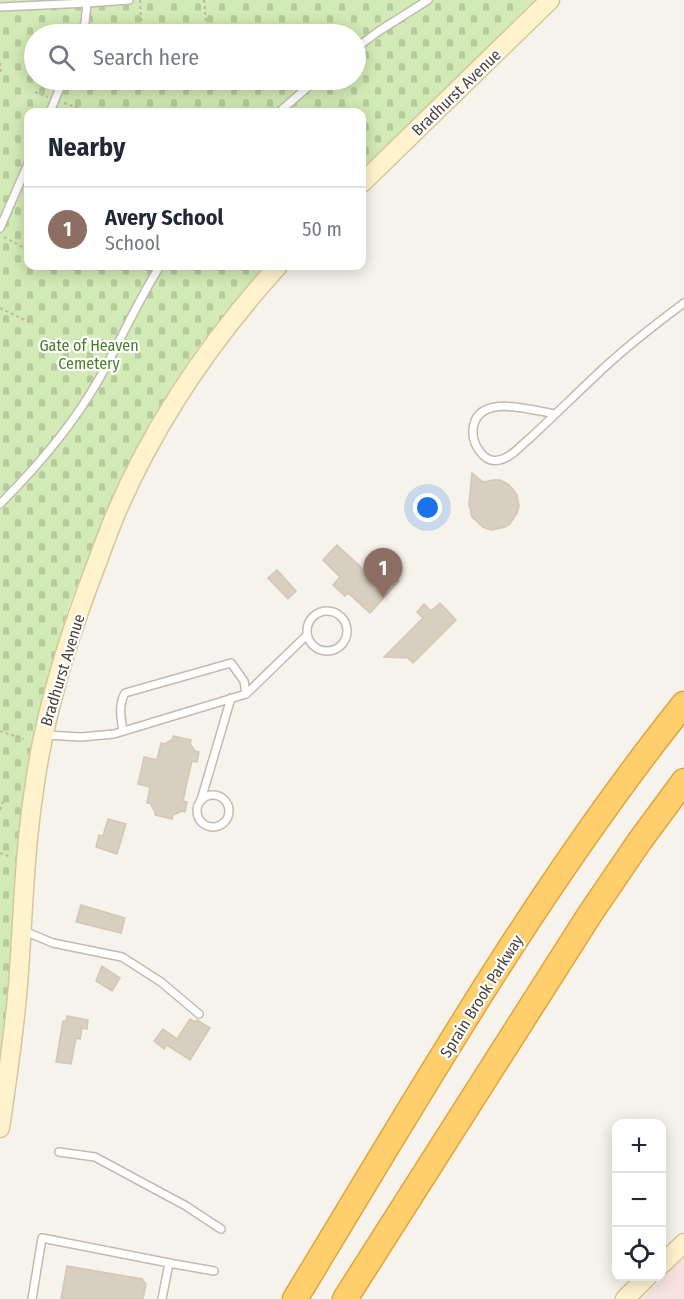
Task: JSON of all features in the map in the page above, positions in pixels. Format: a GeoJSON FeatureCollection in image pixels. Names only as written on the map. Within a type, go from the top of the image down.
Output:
{"type":"FeatureCollection","features":[{"type":"Feature","properties":{"kind":"highway","name":"Sprain Brook Parkway"},"geometry":{"type":"LineString","coordinates":[[295,1299],[527,921],[601,814],[684,704]]}},
{"type":"Feature","properties":{"kind":"highway"},"geometry":{"type":"LineString","coordinates":[[345,1299],[596,905],[684,781]]}},
{"type":"Feature","properties":{"kind":"main road","name":"Bradhurst Avenue"},"geometry":{"type":"LineString","coordinates":[[366,179],[550,0]]}},
{"type":"Feature","properties":{"kind":"main road","name":"Bradhurst Avenue"},"geometry":{"type":"LineString","coordinates":[[0,1128],[13,1029],[33,792],[49,705],[63,659],[114,517],[143,458],[172,406],[207,352],[275,270]]}},
{"type":"Feature","properties":{"kind":"main road"},"geometry":{"type":"LineString","coordinates":[[666,1260],[684,1243]]}},
{"type":"Feature","properties":{"kind":"main road"},"geometry":{"type":"LineString","coordinates":[[625,1299],[643,1281]]}},
{"type":"Feature","properties":{"kind":"lane"},"geometry":{"type":"LineString","coordinates":[[0,7],[129,0]]}},
{"type":"Feature","properties":{"kind":"lane"},"geometry":{"type":"LineString","coordinates":[[366,41],[428,0]]}},
{"type":"Feature","properties":{"kind":"lane"},"geometry":{"type":"LineString","coordinates":[[85,24],[87,3]]}},
{"type":"Feature","properties":{"kind":"lane"},"geometry":{"type":"LineString","coordinates":[[52,108],[59,90]]}},
{"type":"Feature","properties":{"kind":"lane"},"geometry":{"type":"LineString","coordinates":[[284,108],[304,90]]}},
{"type":"Feature","properties":{"kind":"lane"},"geometry":{"type":"LineString","coordinates":[[0,228],[24,173]]}},
{"type":"Feature","properties":{"kind":"lane"},"geometry":{"type":"LineString","coordinates":[[0,504],[37,465],[76,415],[99,380],[158,270]]}},
{"type":"Feature","properties":{"kind":"lane"},"geometry":{"type":"LineString","coordinates":[[555,414],[505,406],[490,408],[478,415],[473,428],[473,441],[481,453],[490,460],[499,460],[511,454],[555,414],[608,364],[684,303]]}},
{"type":"Feature","properties":{"kind":"lane"},"geometry":{"type":"LineString","coordinates":[[43,735],[81,737],[114,734],[246,694],[307,635],[307,628],[312,617],[324,611],[336,613],[345,622],[346,636],[339,647],[333,650],[320,650],[309,641],[307,635]]}},
{"type":"Feature","properties":{"kind":"lane"},"geometry":{"type":"LineString","coordinates":[[123,731],[120,709],[124,693],[231,663],[244,681],[246,694]]}},
{"type":"Feature","properties":{"kind":"lane"},"geometry":{"type":"LineString","coordinates":[[201,800],[211,795],[225,800],[229,810],[226,820],[217,826],[207,825],[197,814],[199,804],[231,698]]}},
{"type":"Feature","properties":{"kind":"lane"},"geometry":{"type":"LineString","coordinates":[[22,930],[53,943],[122,957],[161,982],[199,1014]]}},
{"type":"Feature","properties":{"kind":"lane"},"geometry":{"type":"LineString","coordinates":[[59,1152],[95,1157],[186,1206],[221,1229]]}},
{"type":"Feature","properties":{"kind":"lane"},"geometry":{"type":"LineString","coordinates":[[32,1299],[42,1238],[214,1271]]}},
{"type":"Feature","properties":{"kind":"lane"},"geometry":{"type":"LineString","coordinates":[[162,1299],[169,1263]]}},
{"type":"Feature","properties":{"kind":"path"},"geometry":{"type":"LineString","coordinates":[[140,0],[141,24]]}},
{"type":"Feature","properties":{"kind":"path"},"geometry":{"type":"LineString","coordinates":[[204,0],[206,24]]}},
{"type":"Feature","properties":{"kind":"path"},"geometry":{"type":"LineString","coordinates":[[0,63],[1,74]]}},
{"type":"Feature","properties":{"kind":"path"},"geometry":{"type":"LineString","coordinates":[[0,235],[24,248]]}},
{"type":"Feature","properties":{"kind":"path"},"geometry":{"type":"LineString","coordinates":[[0,308],[33,324]]}},
{"type":"Feature","properties":{"kind":"path"},"geometry":{"type":"LineString","coordinates":[[0,731],[24,739]]}},
{"type":"Feature","properties":{"kind":"path"},"geometry":{"type":"LineString","coordinates":[[0,810],[4,799]]}},
{"type":"Feature","properties":{"kind":"path"},"geometry":{"type":"LineString","coordinates":[[0,853],[12,857]]}},
{"type":"Feature","properties":{"kind":"shaded area"},"geometry":{"type":"Polygon","coordinates":[[[684,1257],[684,1299],[642,1299],[659,1281],[666,1281],[666,1274],[684,1257]]]}},
{"type":"Feature","properties":{"kind":"green space","name":"Gate of Heaven Cemetery"},"geometry":{"type":"Polygon","coordinates":[[[0,0],[539,0],[366,168],[366,108],[24,108],[24,270],[263,270],[202,342],[172,386],[112,498],[69,606],[48,675],[31,747],[0,1069],[0,0]]]}},
{"type":"Feature","properties":{"kind":"building"},"geometry":{"type":"Polygon","coordinates":[[[472,473],[483,482],[500,480],[512,488],[517,495],[519,506],[510,524],[491,530],[483,527],[472,517],[469,504],[472,473]]]}},
{"type":"Feature","properties":{"kind":"building"},"geometry":{"type":"Polygon","coordinates":[[[337,545],[374,579],[388,564],[396,572],[393,575],[399,581],[370,613],[348,593],[345,596],[333,585],[340,577],[323,560],[337,545]]]}},
{"type":"Feature","properties":{"kind":"building"},"geometry":{"type":"Polygon","coordinates":[[[277,570],[296,591],[288,599],[268,578],[277,570]]]}},
{"type":"Feature","properties":{"kind":"building"},"geometry":{"type":"Polygon","coordinates":[[[440,603],[456,620],[413,663],[408,658],[384,657],[423,618],[417,612],[424,604],[431,611],[440,603]]]}},
{"type":"Feature","properties":{"kind":"building"},"geometry":{"type":"Polygon","coordinates":[[[173,736],[191,740],[190,744],[195,751],[199,752],[197,762],[192,761],[189,773],[183,801],[187,802],[185,812],[173,815],[172,819],[155,815],[150,803],[147,803],[150,787],[138,784],[144,757],[157,760],[161,743],[165,744],[173,739],[173,736]]]}},
{"type":"Feature","properties":{"kind":"building"},"geometry":{"type":"Polygon","coordinates":[[[108,819],[126,824],[117,854],[96,847],[99,835],[103,836],[108,819]]]}},
{"type":"Feature","properties":{"kind":"building"},"geometry":{"type":"Polygon","coordinates":[[[81,905],[125,918],[121,933],[76,922],[81,905]]]}},
{"type":"Feature","properties":{"kind":"building"},"geometry":{"type":"Polygon","coordinates":[[[102,966],[120,978],[112,991],[96,981],[102,966]]]}},
{"type":"Feature","properties":{"kind":"building"},"geometry":{"type":"Polygon","coordinates":[[[67,1016],[88,1020],[87,1029],[82,1028],[80,1039],[76,1038],[71,1064],[56,1062],[63,1021],[66,1021],[67,1016]]]}},
{"type":"Feature","properties":{"kind":"building"},"geometry":{"type":"Polygon","coordinates":[[[190,1019],[195,1022],[197,1020],[210,1028],[190,1060],[167,1045],[164,1049],[154,1041],[163,1029],[177,1039],[190,1019]]]}},
{"type":"Feature","properties":{"kind":"building"},"geometry":{"type":"Polygon","coordinates":[[[67,1266],[142,1279],[146,1284],[143,1299],[61,1299],[67,1266]]]}},
{"type":"Feature","properties":{"kind":"place","name":"Avery School"},"geometry":{"type":"Point","coordinates":[383,598]}}]}
